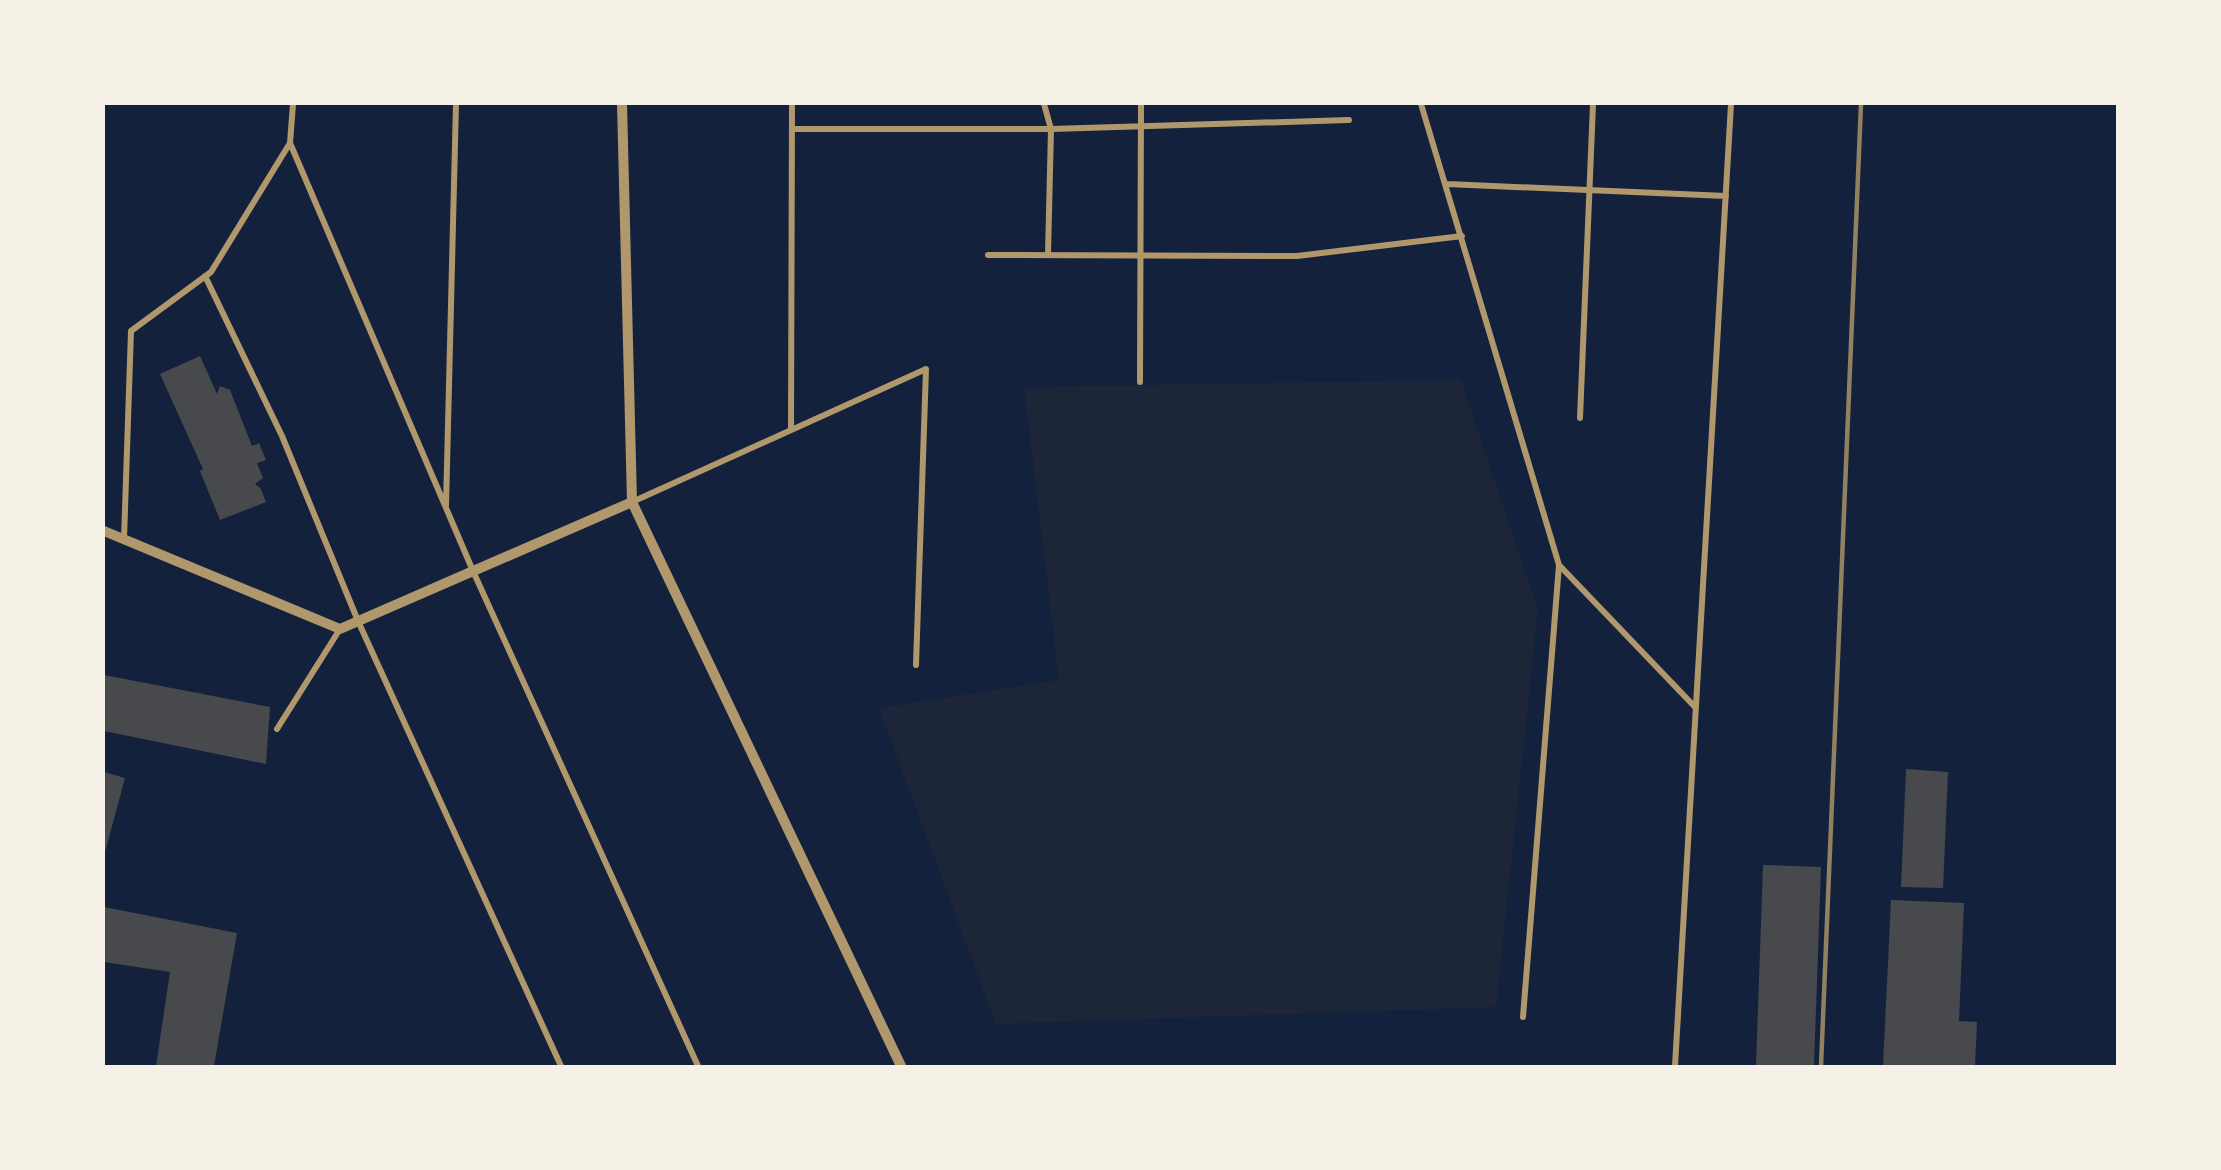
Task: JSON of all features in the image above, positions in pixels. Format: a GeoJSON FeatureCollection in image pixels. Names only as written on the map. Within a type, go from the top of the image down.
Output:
{"type":"FeatureCollection","features":[{"type":"Feature","properties":{"kind":"street"},"geometry":{"type":"LineString","coordinates":[[124,540],[131,331],[211,272],[290,143],[293,104]]}},
{"type":"Feature","properties":{"kind":"street"},"geometry":{"type":"LineString","coordinates":[[446,508],[456,104]]}},
{"type":"Feature","properties":{"kind":"street"},"geometry":{"type":"LineString","coordinates":[[622,104],[632,502],[901,1066]]}},
{"type":"Feature","properties":{"kind":"street"},"geometry":{"type":"LineString","coordinates":[[791,430],[792,104]]}},
{"type":"Feature","properties":{"kind":"street"},"geometry":{"type":"LineString","coordinates":[[1044,104],[1051,129],[1048,254]]}},
{"type":"Feature","properties":{"kind":"street"},"geometry":{"type":"LineString","coordinates":[[1140,382],[1141,104]]}},
{"type":"Feature","properties":{"kind":"street"},"geometry":{"type":"LineString","coordinates":[[1421,104],[1447,184],[1559,565],[1523,1017]]}},
{"type":"Feature","properties":{"kind":"street"},"geometry":{"type":"LineString","coordinates":[[1580,418],[1593,104]]}},
{"type":"Feature","properties":{"kind":"street"},"geometry":{"type":"LineString","coordinates":[[1675,1066],[1731,104]]}},
{"type":"Feature","properties":{"kind":"street"},"geometry":{"type":"LineString","coordinates":[[792,129],[1141,128],[1349,120]]}},
{"type":"Feature","properties":{"kind":"street"},"geometry":{"type":"LineString","coordinates":[[290,143],[473,571],[698,1066]]}},
{"type":"Feature","properties":{"kind":"street"},"geometry":{"type":"LineString","coordinates":[[1447,184],[1726,196]]}},
{"type":"Feature","properties":{"kind":"street"},"geometry":{"type":"LineString","coordinates":[[988,255],[1297,256],[1462,236]]}},
{"type":"Feature","properties":{"kind":"street"},"geometry":{"type":"LineString","coordinates":[[205,276],[282,436],[358,621],[561,1066]]}},
{"type":"Feature","properties":{"kind":"street"},"geometry":{"type":"LineString","coordinates":[[277,729],[340,628],[632,502],[926,369],[916,664]]}},
{"type":"Feature","properties":{"kind":"street"},"geometry":{"type":"LineString","coordinates":[[104,531],[340,628]]}},
{"type":"Feature","properties":{"kind":"street"},"geometry":{"type":"LineString","coordinates":[[1559,565],[1695,707]]}},
{"type":"Feature","properties":{"kind":"shaded area"},"geometry":{"type":"Polygon","coordinates":[[[1461,380],[1538,610],[1496,1007],[996,1024],[879,708],[1059,680],[1024,387],[1461,380]]]}},
{"type":"Feature","properties":{"kind":"building"},"geometry":{"type":"Polygon","coordinates":[[[200,356],[217,394],[220,386],[230,390],[252,446],[259,443],[266,460],[257,463],[263,478],[255,484],[261,489],[266,502],[220,520],[200,471],[203,469],[160,374],[200,356]]]}},
{"type":"Feature","properties":{"kind":"building"},"geometry":{"type":"Polygon","coordinates":[[[104,675],[270,707],[266,764],[104,731],[104,675]]]}},
{"type":"Feature","properties":{"kind":"building"},"geometry":{"type":"Polygon","coordinates":[[[1906,769],[1948,772],[1943,888],[1901,887],[1906,769]]]}},
{"type":"Feature","properties":{"kind":"building"},"geometry":{"type":"Polygon","coordinates":[[[104,772],[125,778],[104,856],[104,772]]]}},
{"type":"Feature","properties":{"kind":"building"},"geometry":{"type":"Polygon","coordinates":[[[1763,865],[1821,867],[1814,1066],[1756,1066],[1763,865]]]}},
{"type":"Feature","properties":{"kind":"building"},"geometry":{"type":"Polygon","coordinates":[[[1891,900],[1964,903],[1959,1021],[1977,1022],[1975,1066],[1883,1066],[1891,900]]]}},
{"type":"Feature","properties":{"kind":"building"},"geometry":{"type":"Polygon","coordinates":[[[104,907],[237,933],[214,1066],[156,1066],[170,972],[104,962],[104,907]]]}},
{"type":"Feature","properties":{"kind":"railway"},"geometry":{"type":"LineString","coordinates":[[1821,1066],[1861,104]]}}]}
